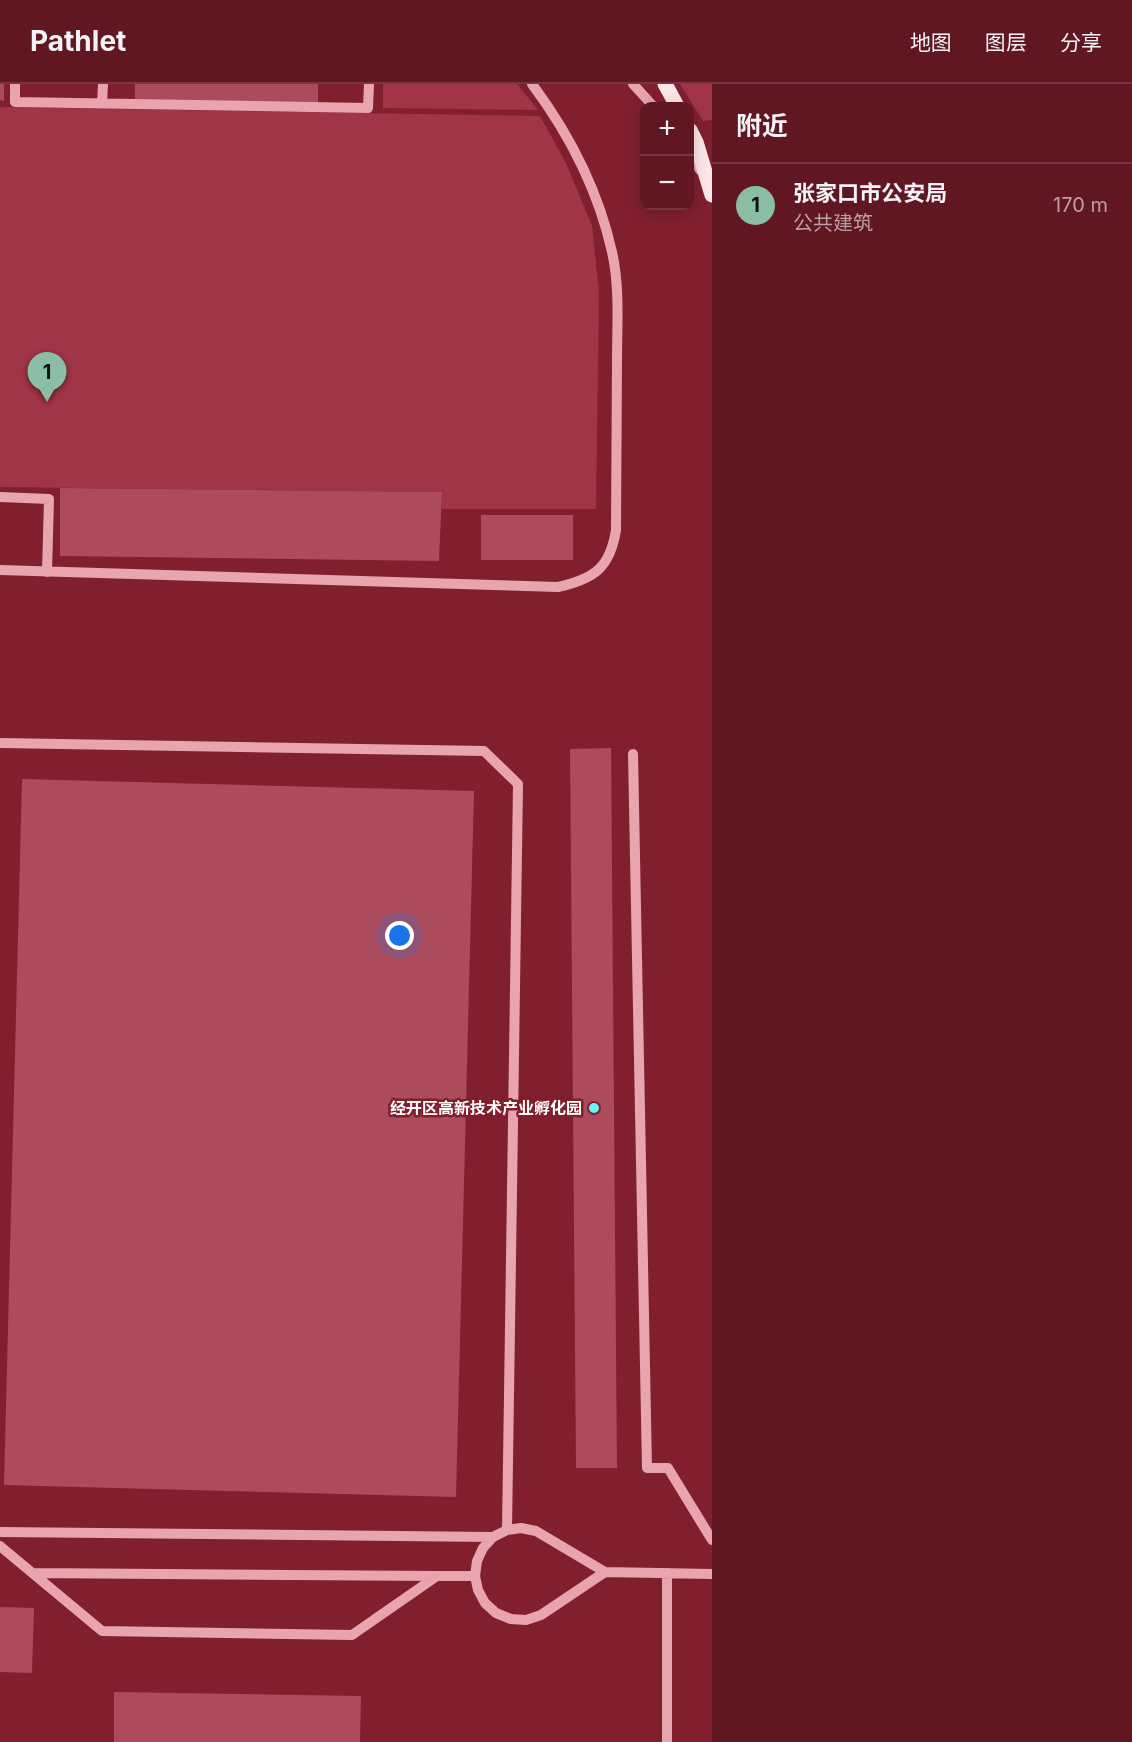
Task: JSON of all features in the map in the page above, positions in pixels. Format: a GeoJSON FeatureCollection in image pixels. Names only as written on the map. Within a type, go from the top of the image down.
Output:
{"type":"FeatureCollection","features":[{"type":"Feature","properties":{"kind":"main road"},"geometry":{"type":"LineString","coordinates":[[665,84],[675,102]]}},
{"type":"Feature","properties":{"kind":"main road"},"geometry":{"type":"LineString","coordinates":[[694,138],[711,190]]}},
{"type":"Feature","properties":{"kind":"street"},"geometry":{"type":"LineString","coordinates":[[15,84],[15,102],[368,108],[369,84]]}},
{"type":"Feature","properties":{"kind":"street"},"geometry":{"type":"LineString","coordinates":[[102,103],[103,84]]}},
{"type":"Feature","properties":{"kind":"street"},"geometry":{"type":"LineString","coordinates":[[0,570],[558,587],[577,583],[605,563],[613,549],[616,531],[617,294],[613,254],[592,187],[576,150],[555,115],[532,84]]}},
{"type":"Feature","properties":{"kind":"street"},"geometry":{"type":"LineString","coordinates":[[633,84],[649,102]]}},
{"type":"Feature","properties":{"kind":"street"},"geometry":{"type":"LineString","coordinates":[[692,156],[711,190]]}},
{"type":"Feature","properties":{"kind":"street"},"geometry":{"type":"LineString","coordinates":[[0,498],[50,499],[47,572]]}},
{"type":"Feature","properties":{"kind":"street"},"geometry":{"type":"LineString","coordinates":[[0,743],[484,751],[518,784],[507,1530]]}},
{"type":"Feature","properties":{"kind":"street"},"geometry":{"type":"LineString","coordinates":[[633,754],[647,1468],[669,1468],[712,1540]]}},
{"type":"Feature","properties":{"kind":"street"},"geometry":{"type":"LineString","coordinates":[[605,1572],[541,1616],[526,1620],[511,1619],[496,1613],[485,1603],[478,1590],[475,1576],[480,1554],[494,1537],[507,1530],[521,1528],[536,1531],[605,1572],[712,1574]]}},
{"type":"Feature","properties":{"kind":"street"},"geometry":{"type":"LineString","coordinates":[[0,1532],[494,1537]]}},
{"type":"Feature","properties":{"kind":"street"},"geometry":{"type":"LineString","coordinates":[[0,1546],[102,1631],[352,1635],[437,1576]]}},
{"type":"Feature","properties":{"kind":"street"},"geometry":{"type":"LineString","coordinates":[[667,1573],[667,1742]]}},
{"type":"Feature","properties":{"kind":"street"},"geometry":{"type":"LineString","coordinates":[[33,1574],[475,1576]]}},
{"type":"Feature","properties":{"kind":"shaded area"},"geometry":{"type":"Polygon","coordinates":[[[383,84],[517,84],[538,110],[383,108],[383,84]]]}},
{"type":"Feature","properties":{"kind":"shaded area"},"geometry":{"type":"Polygon","coordinates":[[[680,84],[712,84],[712,120],[703,121],[694,107],[694,102],[691,102],[680,84]]]}},
{"type":"Feature","properties":{"kind":"shaded area"},"geometry":{"type":"Polygon","coordinates":[[[0,107],[540,116],[566,163],[592,226],[599,292],[596,509],[442,509],[442,492],[0,487],[0,107]]]}},
{"type":"Feature","properties":{"kind":"building"},"geometry":{"type":"Polygon","coordinates":[[[0,84],[4,84],[4,101],[0,100],[0,84]]]}},
{"type":"Feature","properties":{"kind":"building"},"geometry":{"type":"Polygon","coordinates":[[[135,84],[318,84],[318,103],[135,100],[135,84]]]}},
{"type":"Feature","properties":{"kind":"building"},"geometry":{"type":"Polygon","coordinates":[[[60,488],[442,492],[439,561],[60,556],[60,488]]]}},
{"type":"Feature","properties":{"kind":"building"},"geometry":{"type":"Polygon","coordinates":[[[481,515],[573,515],[573,560],[481,560],[481,515]]]}},
{"type":"Feature","properties":{"kind":"building","name":"经开区高新技术产业孵化园"},"geometry":{"type":"Polygon","coordinates":[[[611,748],[617,1468],[576,1468],[570,749],[611,748]]]}},
{"type":"Feature","properties":{"kind":"building"},"geometry":{"type":"Polygon","coordinates":[[[22,779],[474,791],[456,1497],[4,1485],[22,779]]]}},
{"type":"Feature","properties":{"kind":"building"},"geometry":{"type":"Polygon","coordinates":[[[0,1607],[34,1608],[32,1673],[0,1672],[0,1607]]]}},
{"type":"Feature","properties":{"kind":"building"},"geometry":{"type":"Polygon","coordinates":[[[114,1692],[361,1696],[360,1742],[114,1742],[114,1692]]]}},
{"type":"Feature","properties":{"kind":"place","name":"张家口市公安局"},"geometry":{"type":"Point","coordinates":[47,402]}},
{"type":"Feature","properties":{"kind":"place","name":"经开区高新技术产业孵化园"},"geometry":{"type":"Point","coordinates":[594,1108]}}]}
